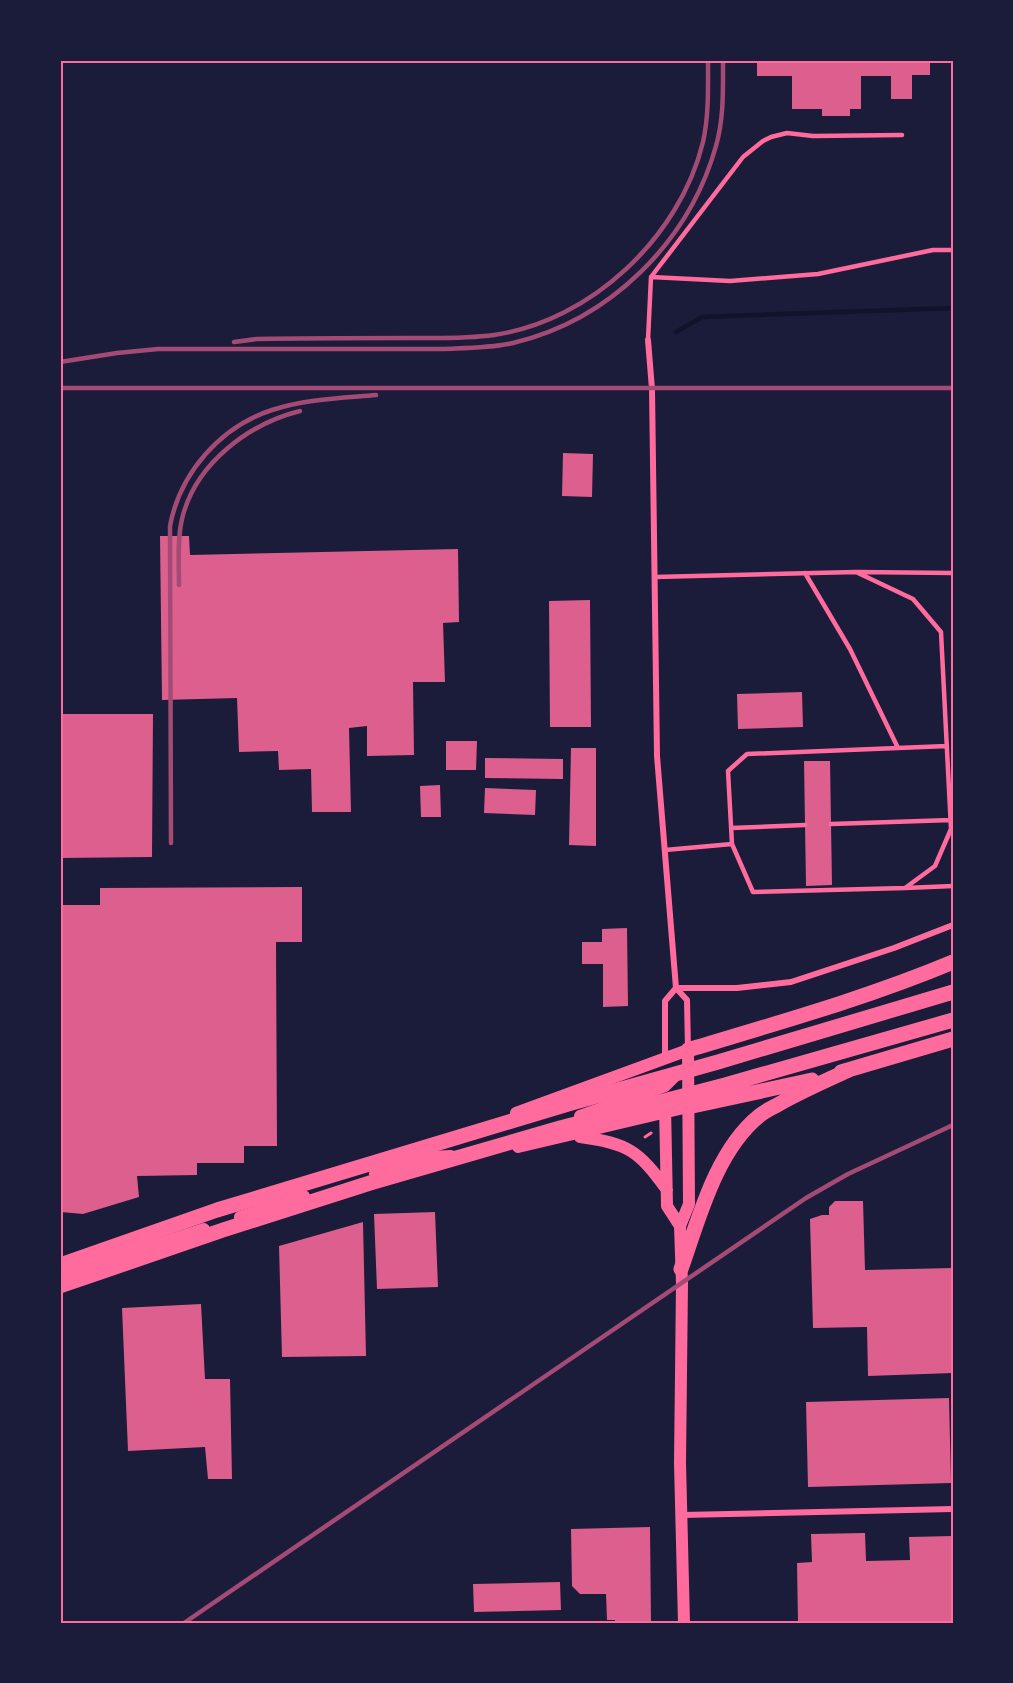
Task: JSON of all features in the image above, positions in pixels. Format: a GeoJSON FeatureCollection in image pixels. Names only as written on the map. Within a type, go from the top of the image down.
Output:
{"type":"FeatureCollection","features":[{"type":"Feature","properties":{"kind":"highway"},"geometry":{"type":"LineString","coordinates":[[688,1050],[799,1016],[922,975],[953,962]]}},
{"type":"Feature","properties":{"kind":"highway"},"geometry":{"type":"LineString","coordinates":[[60,1265],[228,1207],[557,1107],[953,992]]}},
{"type":"Feature","properties":{"kind":"highway"},"geometry":{"type":"LineString","coordinates":[[665,1113],[668,1102],[688,1079],[720,1058],[799,1016]]}},
{"type":"Feature","properties":{"kind":"highway"},"geometry":{"type":"LineString","coordinates":[[60,1286],[370,1183],[560,1128],[725,1085],[953,1020]]}},
{"type":"Feature","properties":{"kind":"highway"},"geometry":{"type":"LineString","coordinates":[[687,1107],[779,1088],[953,1039]]}},
{"type":"Feature","properties":{"kind":"highway"},"geometry":{"type":"LineString","coordinates":[[681,1269],[702,1208],[737,1137],[760,1115],[801,1092],[849,1070]]}},
{"type":"Feature","properties":{"kind":"main road"},"geometry":{"type":"LineString","coordinates":[[430,1157],[480,1126],[688,1050]]}},
{"type":"Feature","properties":{"kind":"main road"},"geometry":{"type":"LineString","coordinates":[[684,1623],[680,1463],[680,1226],[688,1204],[688,1050]]}},
{"type":"Feature","properties":{"kind":"main road"},"geometry":{"type":"LineString","coordinates":[[488,1154],[556,1125],[665,1086],[682,1067],[688,1050]]}},
{"type":"Feature","properties":{"kind":"main road"},"geometry":{"type":"LineString","coordinates":[[665,1058],[667,1206],[680,1226]]}},
{"type":"Feature","properties":{"kind":"main road"},"geometry":{"type":"LineString","coordinates":[[60,1277],[430,1157],[488,1154],[687,1107]]}},
{"type":"Feature","properties":{"kind":"main road"},"geometry":{"type":"LineString","coordinates":[[570,1135],[621,1145],[638,1155],[667,1190]]}},
{"type":"Feature","properties":{"kind":"street"},"geometry":{"type":"LineString","coordinates":[[648,340],[652,389],[657,756],[676,987],[687,1000],[688,1050]]}},
{"type":"Feature","properties":{"kind":"street"},"geometry":{"type":"LineString","coordinates":[[676,987],[738,988],[791,982],[894,948],[953,925]]}},
{"type":"Feature","properties":{"kind":"street"},"geometry":{"type":"LineString","coordinates":[[665,1058],[666,1000],[676,987]]}},
{"type":"Feature","properties":{"kind":"street"},"geometry":{"type":"LineString","coordinates":[[682,1515],[953,1509]]}},
{"type":"Feature","properties":{"kind":"lane"},"geometry":{"type":"LineString","coordinates":[[648,340],[651,277],[743,158],[763,141],[787,134],[902,135]]}},
{"type":"Feature","properties":{"kind":"lane"},"geometry":{"type":"LineString","coordinates":[[651,277],[730,281],[818,274],[933,250],[953,250]]}},
{"type":"Feature","properties":{"kind":"lane"},"geometry":{"type":"LineString","coordinates":[[654,576],[856,572],[953,573]]}},
{"type":"Feature","properties":{"kind":"lane"},"geometry":{"type":"LineString","coordinates":[[856,572],[913,599],[941,632],[951,829],[935,866],[905,888]]}},
{"type":"Feature","properties":{"kind":"lane"},"geometry":{"type":"LineString","coordinates":[[805,573],[850,649],[898,748]]}},
{"type":"Feature","properties":{"kind":"lane"},"geometry":{"type":"LineString","coordinates":[[947,746],[747,754],[728,771],[732,844],[753,892],[953,886]]}},
{"type":"Feature","properties":{"kind":"lane"},"geometry":{"type":"LineString","coordinates":[[831,824],[951,820]]}},
{"type":"Feature","properties":{"kind":"lane"},"geometry":{"type":"LineString","coordinates":[[731,828],[805,825]]}},
{"type":"Feature","properties":{"kind":"lane"},"geometry":{"type":"LineString","coordinates":[[665,850],[732,844]]}},
{"type":"Feature","properties":{"kind":"path"},"geometry":{"type":"LineString","coordinates":[[644,1129],[645,1137],[651,1133]]}},
{"type":"Feature","properties":{"kind":"building"},"geometry":{"type":"Polygon","coordinates":[[[757,60],[930,60],[930,75],[912,75],[912,99],[891,99],[891,76],[861,76],[861,109],[850,109],[850,116],[822,116],[822,109],[792,109],[792,76],[757,76],[757,60]]]}},
{"type":"Feature","properties":{"kind":"building"},"geometry":{"type":"Polygon","coordinates":[[[563,453],[593,454],[592,497],[562,496],[563,453]]]}},
{"type":"Feature","properties":{"kind":"building"},"geometry":{"type":"Polygon","coordinates":[[[160,536],[189,536],[190,555],[458,549],[459,622],[443,623],[445,682],[413,682],[414,755],[367,756],[367,726],[349,728],[351,812],[312,812],[311,769],[279,770],[278,751],[239,752],[237,698],[162,700],[160,536]]]}},
{"type":"Feature","properties":{"kind":"building"},"geometry":{"type":"Polygon","coordinates":[[[590,600],[591,727],[550,727],[549,601],[590,600]]]}},
{"type":"Feature","properties":{"kind":"building"},"geometry":{"type":"Polygon","coordinates":[[[802,692],[803,727],[738,729],[737,694],[802,692]]]}},
{"type":"Feature","properties":{"kind":"building"},"geometry":{"type":"Polygon","coordinates":[[[60,714],[153,714],[152,857],[60,858],[60,714]]]}},
{"type":"Feature","properties":{"kind":"building"},"geometry":{"type":"Polygon","coordinates":[[[446,741],[477,741],[476,770],[446,770],[446,741]]]}},
{"type":"Feature","properties":{"kind":"building"},"geometry":{"type":"Polygon","coordinates":[[[571,748],[596,748],[596,846],[569,845],[571,748]]]}},
{"type":"Feature","properties":{"kind":"building"},"geometry":{"type":"Polygon","coordinates":[[[485,758],[563,759],[563,779],[485,778],[485,758]]]}},
{"type":"Feature","properties":{"kind":"building"},"geometry":{"type":"Polygon","coordinates":[[[804,761],[830,761],[832,885],[806,886],[804,761]]]}},
{"type":"Feature","properties":{"kind":"building"},"geometry":{"type":"Polygon","coordinates":[[[440,785],[441,817],[421,817],[420,786],[440,785]]]}},
{"type":"Feature","properties":{"kind":"building"},"geometry":{"type":"Polygon","coordinates":[[[485,788],[536,790],[535,815],[484,813],[485,788]]]}},
{"type":"Feature","properties":{"kind":"building"},"geometry":{"type":"Polygon","coordinates":[[[302,887],[302,942],[276,942],[277,1146],[244,1146],[244,1163],[197,1163],[197,1175],[137,1176],[139,1197],[83,1214],[61,1212],[60,905],[100,905],[100,888],[302,887]]]}},
{"type":"Feature","properties":{"kind":"building"},"geometry":{"type":"Polygon","coordinates":[[[627,928],[628,1006],[603,1007],[603,964],[582,964],[582,942],[602,942],[602,929],[627,928]]]}},
{"type":"Feature","properties":{"kind":"building"},"geometry":{"type":"Polygon","coordinates":[[[835,1201],[863,1201],[865,1270],[953,1268],[953,1373],[868,1376],[867,1327],[813,1328],[810,1219],[829,1215],[829,1207],[835,1201]]]}},
{"type":"Feature","properties":{"kind":"building"},"geometry":{"type":"Polygon","coordinates":[[[435,1212],[438,1287],[377,1289],[374,1214],[435,1212]]]}},
{"type":"Feature","properties":{"kind":"building"},"geometry":{"type":"Polygon","coordinates":[[[363,1222],[366,1356],[282,1357],[279,1246],[363,1222]]]}},
{"type":"Feature","properties":{"kind":"building"},"geometry":{"type":"Polygon","coordinates":[[[201,1304],[205,1379],[230,1379],[232,1479],[208,1479],[205,1447],[128,1451],[122,1308],[201,1304]]]}},
{"type":"Feature","properties":{"kind":"building"},"geometry":{"type":"Polygon","coordinates":[[[949,1398],[951,1483],[808,1487],[806,1402],[949,1398]]]}},
{"type":"Feature","properties":{"kind":"building"},"geometry":{"type":"Polygon","coordinates":[[[650,1527],[651,1623],[615,1623],[615,1620],[607,1620],[606,1594],[580,1594],[572,1586],[571,1529],[650,1527]]]}},
{"type":"Feature","properties":{"kind":"building"},"geometry":{"type":"Polygon","coordinates":[[[865,1533],[866,1561],[910,1560],[909,1537],[953,1536],[953,1623],[798,1623],[797,1563],[812,1562],[811,1534],[865,1533]]]}},
{"type":"Feature","properties":{"kind":"building"},"geometry":{"type":"Polygon","coordinates":[[[560,1582],[561,1610],[474,1612],[473,1584],[560,1582]]]}},
{"type":"Feature","properties":{"kind":"waterway"},"geometry":{"type":"LineString","coordinates":[[676,332],[702,317],[953,308]]}},
{"type":"Feature","properties":{"kind":"railway"},"geometry":{"type":"LineString","coordinates":[[234,342],[257,339],[450,338],[494,335],[530,327],[564,312],[597,293],[626,269],[652,241],[674,210],[691,177],[705,132],[708,60]]}},
{"type":"Feature","properties":{"kind":"railway"},"geometry":{"type":"LineString","coordinates":[[60,362],[158,349],[478,348],[513,343],[548,332],[582,316],[613,296],[641,272],[687,214],[704,181],[719,135],[723,60]]}},
{"type":"Feature","properties":{"kind":"railway"},"geometry":{"type":"LineString","coordinates":[[60,388],[953,388]]}},
{"type":"Feature","properties":{"kind":"railway"},"geometry":{"type":"LineString","coordinates":[[171,843],[170,526],[183,488],[205,455],[220,440],[253,418],[297,403],[376,395]]}},
{"type":"Feature","properties":{"kind":"railway"},"geometry":{"type":"LineString","coordinates":[[179,585],[180,527],[189,499],[199,481],[211,464],[243,436],[281,417],[300,411]]}},
{"type":"Feature","properties":{"kind":"railway"},"geometry":{"type":"LineString","coordinates":[[184,1623],[806,1198],[848,1174],[953,1125]]}}]}
